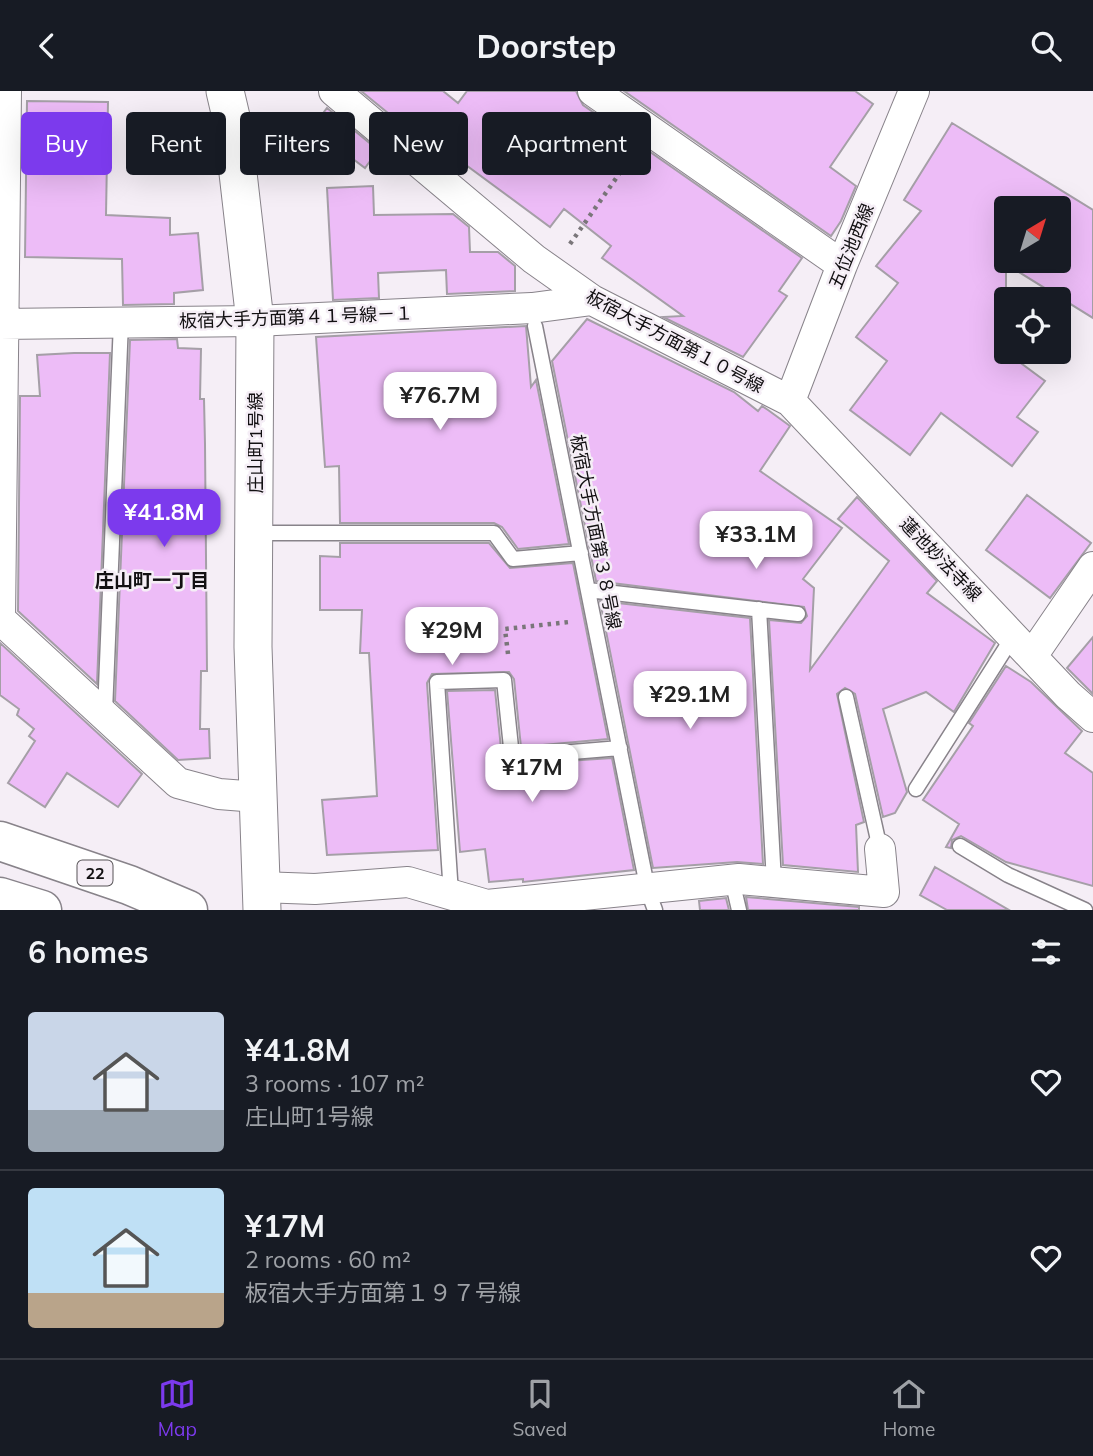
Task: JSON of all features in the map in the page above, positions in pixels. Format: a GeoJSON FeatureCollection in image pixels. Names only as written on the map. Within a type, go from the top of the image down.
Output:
{"type":"FeatureCollection","features":[{"type":"Feature","properties":{"kind":"main road","name":"22"},"geometry":{"type":"LineString","coordinates":[[0,841],[129,885],[188,910]]}},
{"type":"Feature","properties":{"kind":"main road"},"geometry":{"type":"LineString","coordinates":[[0,897],[42,910]]}},
{"type":"Feature","properties":{"kind":"street","name":"庄山町1号線"},"geometry":{"type":"LineString","coordinates":[[225,91],[232,121],[255,321],[256,533],[253,647],[261,898]]}},
{"type":"Feature","properties":{"kind":"street","name":"板宿大手方面第１０号線"},"geometry":{"type":"LineString","coordinates":[[334,91],[534,259],[592,300],[790,401]]}},
{"type":"Feature","properties":{"kind":"street"},"geometry":{"type":"LineString","coordinates":[[593,91],[842,265]]}},
{"type":"Feature","properties":{"kind":"street","name":"五位池西線"},"geometry":{"type":"LineString","coordinates":[[790,401],[903,96]]}},
{"type":"Feature","properties":{"kind":"street"},"geometry":{"type":"LineString","coordinates":[[4,108],[0,619],[178,783],[219,794],[257,797]]}},
{"type":"Feature","properties":{"kind":"street","name":"板宿大手方面第４１号線－１"},"geometry":{"type":"LineString","coordinates":[[2,324],[255,321],[532,308],[592,300]]}},
{"type":"Feature","properties":{"kind":"street","name":"蓮池妙法寺線"},"geometry":{"type":"LineString","coordinates":[[790,401],[1093,717]]}},
{"type":"Feature","properties":{"kind":"street"},"geometry":{"type":"LineString","coordinates":[[1023,645],[1093,567]]}},
{"type":"Feature","properties":{"kind":"street"},"geometry":{"type":"LineString","coordinates":[[261,898],[315,889],[408,882],[487,905],[651,900],[732,880],[884,892],[880,849]]}},
{"type":"Feature","properties":{"kind":"lane"},"geometry":{"type":"LineString","coordinates":[[105,716],[121,322]]}},
{"type":"Feature","properties":{"kind":"lane","name":"板宿大手方面第３８号線"},"geometry":{"type":"LineString","coordinates":[[535,326],[651,900]]}},
{"type":"Feature","properties":{"kind":"lane"},"geometry":{"type":"LineString","coordinates":[[256,533],[494,533],[513,559],[581,553]]}},
{"type":"Feature","properties":{"kind":"lane"},"geometry":{"type":"LineString","coordinates":[[588,590],[798,614]]}},
{"type":"Feature","properties":{"kind":"lane"},"geometry":{"type":"LineString","coordinates":[[759,609],[774,883]]}},
{"type":"Feature","properties":{"kind":"lane"},"geometry":{"type":"LineString","coordinates":[[916,789],[1023,645]]}},
{"type":"Feature","properties":{"kind":"lane"},"geometry":{"type":"LineString","coordinates":[[450,894],[437,682],[504,680],[512,758],[620,748]]}},
{"type":"Feature","properties":{"kind":"lane"},"geometry":{"type":"LineString","coordinates":[[846,697],[880,849]]}},
{"type":"Feature","properties":{"kind":"lane"},"geometry":{"type":"LineString","coordinates":[[960,845],[1007,875],[1085,910]]}},
{"type":"Feature","properties":{"kind":"lane"},"geometry":{"type":"LineString","coordinates":[[732,880],[739,910]]}},
{"type":"Feature","properties":{"kind":"path"},"geometry":{"type":"LineString","coordinates":[[576,236],[619,175]]}},
{"type":"Feature","properties":{"kind":"path"},"geometry":{"type":"LineString","coordinates":[[504,680],[510,672],[505,629],[594,619]]}},
{"type":"Feature","properties":{"kind":"building"},"geometry":{"type":"Polygon","coordinates":[[[361,91],[443,91],[458,103],[467,91],[576,91],[583,105],[593,112],[482,112],[482,175],[651,175],[651,153],[802,258],[779,291],[787,296],[743,357],[663,317],[683,316],[602,258],[611,246],[564,209],[550,227],[468,167],[468,112],[387,112],[361,91]]]}},
{"type":"Feature","properties":{"kind":"building"},"geometry":{"type":"Polygon","coordinates":[[[624,91],[855,91],[873,104],[830,167],[856,186],[841,221],[831,236],[624,91]]]}},
{"type":"Feature","properties":{"kind":"building"},"geometry":{"type":"Polygon","coordinates":[[[27,101],[108,102],[108,112],[27,112],[27,101]]]}},
{"type":"Feature","properties":{"kind":"building"},"geometry":{"type":"Polygon","coordinates":[[[952,123],[1070,196],[994,196],[994,273],[1006,273],[1006,287],[994,287],[994,364],[1022,364],[1045,381],[1017,417],[1038,432],[1012,466],[941,413],[910,455],[850,410],[887,361],[856,337],[898,283],[876,266],[921,211],[904,200],[952,123]]]}},
{"type":"Feature","properties":{"kind":"building"},"geometry":{"type":"Polygon","coordinates":[[[355,131],[369,143],[369,162],[365,168],[355,160],[355,131]]]}},
{"type":"Feature","properties":{"kind":"building"},"geometry":{"type":"Polygon","coordinates":[[[26,175],[107,175],[106,215],[170,218],[170,235],[198,233],[203,290],[174,293],[174,304],[123,305],[122,259],[25,257],[26,175]]]}},
{"type":"Feature","properties":{"kind":"building"},"geometry":{"type":"Polygon","coordinates":[[[373,186],[374,215],[453,214],[469,227],[470,252],[498,252],[515,266],[515,291],[447,294],[446,270],[378,273],[379,298],[333,300],[327,188],[373,186]]]}},
{"type":"Feature","properties":{"kind":"building"},"geometry":{"type":"Polygon","coordinates":[[[1071,196],[1093,210],[1093,318],[1071,304],[1071,287],[1043,287],[1020,273],[1071,273],[1071,196]]]}},
{"type":"Feature","properties":{"kind":"building"},"geometry":{"type":"Polygon","coordinates":[[[587,319],[734,392],[758,411],[762,406],[790,426],[760,471],[842,528],[803,579],[814,588],[810,670],[889,561],[838,519],[857,497],[937,581],[927,593],[995,643],[954,712],[926,692],[883,709],[907,792],[895,813],[883,817],[855,694],[845,688],[837,694],[864,822],[856,825],[858,872],[783,865],[769,620],[801,623],[807,616],[804,607],[596,581],[552,361],[587,319]]]}},
{"type":"Feature","properties":{"kind":"building"},"geometry":{"type":"Polygon","coordinates":[[[526,326],[531,387],[536,380],[569,544],[518,549],[502,527],[494,523],[340,523],[339,466],[325,467],[316,337],[526,326]]]}},
{"type":"Feature","properties":{"kind":"building"},"geometry":{"type":"Polygon","coordinates":[[[177,339],[178,348],[201,349],[200,399],[204,399],[205,444],[207,671],[201,671],[200,729],[209,729],[210,758],[178,760],[115,701],[130,340],[177,339]]]}},
{"type":"Feature","properties":{"kind":"building"},"geometry":{"type":"Polygon","coordinates":[[[110,353],[97,684],[18,611],[20,396],[40,396],[37,355],[110,353]]]}},
{"type":"Feature","properties":{"kind":"building"},"geometry":{"type":"Polygon","coordinates":[[[1027,495],[1091,543],[1050,598],[986,550],[1027,495]]]}},
{"type":"Feature","properties":{"kind":"building"},"geometry":{"type":"Polygon","coordinates":[[[340,543],[489,543],[510,568],[573,563],[608,739],[521,747],[514,679],[509,672],[432,674],[427,683],[438,850],[327,855],[322,800],[377,796],[369,653],[360,653],[362,610],[320,610],[320,556],[340,557],[340,543]]]}},
{"type":"Feature","properties":{"kind":"building"},"geometry":{"type":"Polygon","coordinates":[[[600,601],[750,618],[763,864],[737,862],[653,868],[600,601]]]}},
{"type":"Feature","properties":{"kind":"building"},"geometry":{"type":"Polygon","coordinates":[[[1093,637],[1093,694],[1067,668],[1093,637]]]}},
{"type":"Feature","properties":{"kind":"building"},"geometry":{"type":"Polygon","coordinates":[[[0,643],[142,774],[118,807],[67,773],[45,807],[8,783],[35,741],[29,736],[34,729],[17,715],[19,709],[0,695],[0,643]]]}},
{"type":"Feature","properties":{"kind":"building"},"geometry":{"type":"Polygon","coordinates":[[[1006,666],[1031,682],[1082,731],[1065,753],[1093,773],[1093,886],[1006,862],[961,836],[952,840],[951,848],[946,847],[959,824],[923,800],[973,726],[969,723],[1006,666]]]}},
{"type":"Feature","properties":{"kind":"building"},"geometry":{"type":"Polygon","coordinates":[[[495,690],[502,758],[507,765],[612,758],[634,870],[523,882],[523,879],[489,882],[485,849],[460,852],[447,691],[495,690]]]}},
{"type":"Feature","properties":{"kind":"building"},"geometry":{"type":"Polygon","coordinates":[[[935,867],[1009,910],[947,910],[920,895],[935,867]]]}},
{"type":"Feature","properties":{"kind":"building"},"geometry":{"type":"Polygon","coordinates":[[[746,897],[859,907],[859,910],[748,910],[746,897]]]}},
{"type":"Feature","properties":{"kind":"building"},"geometry":{"type":"Polygon","coordinates":[[[726,898],[729,910],[700,910],[699,901],[726,898]]]}},
{"type":"Feature","properties":{"kind":"district","name":"庄山町一丁目"},"geometry":{"type":"Point","coordinates":[152,580]}}]}
